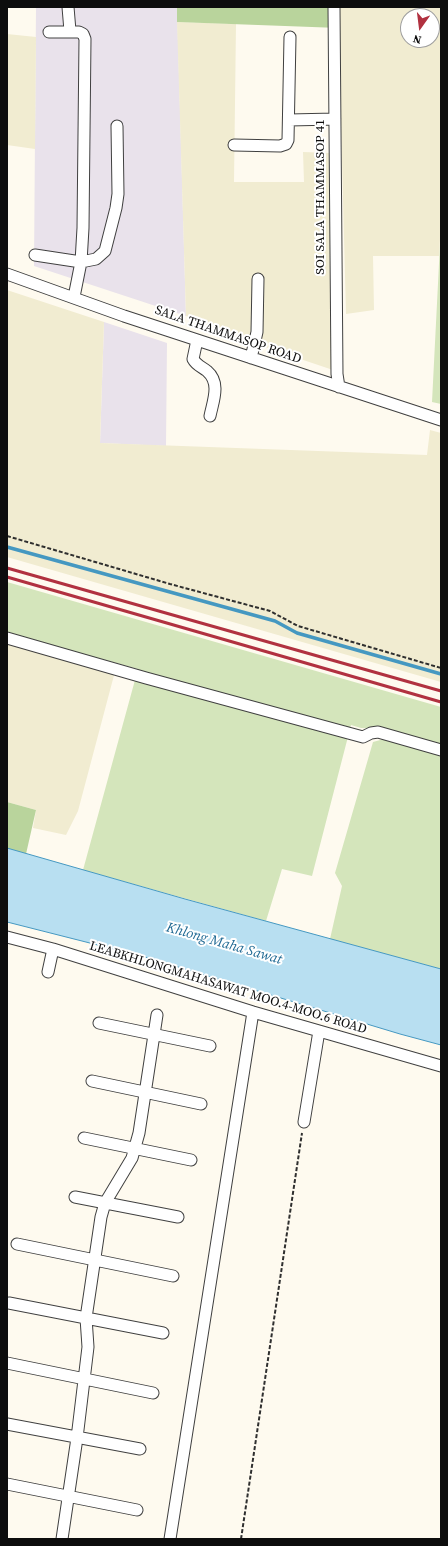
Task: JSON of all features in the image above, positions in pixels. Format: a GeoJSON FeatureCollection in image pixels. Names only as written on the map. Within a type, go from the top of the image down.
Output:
{"type":"FeatureCollection","features":[{"type":"Feature","properties":{"kind":"street"},"geometry":{"type":"LineString","coordinates":[[68,7],[70,31]]}},
{"type":"Feature","properties":{"kind":"street","name":"SOI SALA THAMMASOP 41"},"geometry":{"type":"LineString","coordinates":[[334,7],[337,374],[339,387]]}},
{"type":"Feature","properties":{"kind":"street"},"geometry":{"type":"LineString","coordinates":[[49,32],[79,32],[83,34],[85,39],[83,228],[81,262],[74,297]]}},
{"type":"Feature","properties":{"kind":"street"},"geometry":{"type":"LineString","coordinates":[[234,145],[280,146],[286,144],[288,140],[290,37]]}},
{"type":"Feature","properties":{"kind":"street"},"geometry":{"type":"LineString","coordinates":[[288,120],[335,119]]}},
{"type":"Feature","properties":{"kind":"street"},"geometry":{"type":"LineString","coordinates":[[35,255],[81,262],[96,259],[105,250],[116,208],[118,194],[117,126]]}},
{"type":"Feature","properties":{"kind":"street","name":"SALA THAMMASOP ROAD"},"geometry":{"type":"LineString","coordinates":[[7,274],[197,340],[441,420]]}},
{"type":"Feature","properties":{"kind":"street"},"geometry":{"type":"LineString","coordinates":[[251,358],[258,332],[258,279]]}},
{"type":"Feature","properties":{"kind":"street"},"geometry":{"type":"LineString","coordinates":[[197,340],[193,359],[195,363],[211,375],[214,381],[215,390],[210,416]]}},
{"type":"Feature","properties":{"kind":"street"},"geometry":{"type":"LineString","coordinates":[[7,638],[146,678],[363,737],[370,733],[378,732],[441,750]]}},
{"type":"Feature","properties":{"kind":"street","name":"LEABKHLONGMAHASAWAT MOO.4-MOO.6 ROAD"},"geometry":{"type":"LineString","coordinates":[[7,937],[53,949],[253,1012],[441,1066]]}},
{"type":"Feature","properties":{"kind":"street"},"geometry":{"type":"LineString","coordinates":[[48,972],[53,949]]}},
{"type":"Feature","properties":{"kind":"street"},"geometry":{"type":"LineString","coordinates":[[170,1539],[253,1012]]}},
{"type":"Feature","properties":{"kind":"street"},"geometry":{"type":"LineString","coordinates":[[62,1539],[77,1438],[88,1347],[86,1318],[101,1217],[105,1203],[132,1158],[139,1133],[157,1015]]}},
{"type":"Feature","properties":{"kind":"street"},"geometry":{"type":"LineString","coordinates":[[99,1024],[210,1046]]}},
{"type":"Feature","properties":{"kind":"street"},"geometry":{"type":"LineString","coordinates":[[304,1122],[319,1031]]}},
{"type":"Feature","properties":{"kind":"street"},"geometry":{"type":"LineString","coordinates":[[92,1081],[201,1104]]}},
{"type":"Feature","properties":{"kind":"street"},"geometry":{"type":"LineString","coordinates":[[84,1138],[191,1160]]}},
{"type":"Feature","properties":{"kind":"street"},"geometry":{"type":"LineString","coordinates":[[75,1197],[178,1217]]}},
{"type":"Feature","properties":{"kind":"street"},"geometry":{"type":"LineString","coordinates":[[17,1244],[173,1276]]}},
{"type":"Feature","properties":{"kind":"street"},"geometry":{"type":"LineString","coordinates":[[8,1303],[163,1333]]}},
{"type":"Feature","properties":{"kind":"street"},"geometry":{"type":"LineString","coordinates":[[7,1363],[153,1393]]}},
{"type":"Feature","properties":{"kind":"street"},"geometry":{"type":"LineString","coordinates":[[7,1424],[140,1449]]}},
{"type":"Feature","properties":{"kind":"street"},"geometry":{"type":"LineString","coordinates":[[7,1484],[137,1510]]}},
{"type":"Feature","properties":{"kind":"path"},"geometry":{"type":"LineString","coordinates":[[7,536],[170,584],[270,611],[298,626],[441,668]]}},
{"type":"Feature","properties":{"kind":"path"},"geometry":{"type":"LineString","coordinates":[[241,1539],[304,1122]]}},
{"type":"Feature","properties":{"kind":"shaded area"},"geometry":{"type":"Polygon","coordinates":[[[36,7],[177,7],[186,316],[34,266],[36,7]]]}},
{"type":"Feature","properties":{"kind":"shaded area"},"geometry":{"type":"Polygon","coordinates":[[[338,7],[441,7],[441,224],[439,256],[373,256],[374,310],[346,314],[338,7]]]}},
{"type":"Feature","properties":{"kind":"shaded area"},"geometry":{"type":"Polygon","coordinates":[[[177,22],[236,24],[234,182],[304,182],[303,152],[331,153],[333,370],[235,337],[186,316],[177,22]]]}},
{"type":"Feature","properties":{"kind":"shaded area"},"geometry":{"type":"Polygon","coordinates":[[[7,34],[36,37],[35,149],[7,145],[7,34]]]}},
{"type":"Feature","properties":{"kind":"shaded area"},"geometry":{"type":"Polygon","coordinates":[[[7,290],[104,322],[100,443],[427,455],[430,430],[441,433],[441,682],[7,557],[7,290]]]}},
{"type":"Feature","properties":{"kind":"shaded area"},"geometry":{"type":"Polygon","coordinates":[[[104,322],[167,343],[166,446],[100,443],[104,322]]]}},
{"type":"Feature","properties":{"kind":"shaded area"},"geometry":{"type":"Polygon","coordinates":[[[7,633],[117,664],[78,811],[66,835],[33,828],[36,810],[7,802],[7,633]]]}},
{"type":"Feature","properties":{"kind":"green space"},"geometry":{"type":"Polygon","coordinates":[[[177,7],[338,7],[339,28],[177,22],[177,7]]]}},
{"type":"Feature","properties":{"kind":"green space"},"geometry":{"type":"Polygon","coordinates":[[[441,224],[441,404],[432,402],[441,224]]]}},
{"type":"Feature","properties":{"kind":"green space"},"geometry":{"type":"Polygon","coordinates":[[[7,582],[441,707],[441,745],[388,729],[361,728],[351,725],[312,876],[282,869],[266,921],[83,870],[138,669],[7,633],[7,582]]]}},
{"type":"Feature","properties":{"kind":"green space"},"geometry":{"type":"Polygon","coordinates":[[[384,739],[441,755],[441,969],[330,939],[342,886],[335,873],[373,742],[384,739]]]}},
{"type":"Feature","properties":{"kind":"green space"},"geometry":{"type":"Polygon","coordinates":[[[7,802],[36,810],[26,854],[7,848],[7,802]]]}},
{"type":"Feature","properties":{"kind":"water","name":"Khlong Maha Sawat"},"geometry":{"type":"Polygon","coordinates":[[[7,848],[185,899],[441,969],[441,1045],[145,957],[7,922],[7,848]]]}},
{"type":"Feature","properties":{"kind":"waterway"},"geometry":{"type":"LineString","coordinates":[[7,547],[275,621],[297,633],[441,674]]}},
{"type":"Feature","properties":{"kind":"railway"},"geometry":{"type":"LineString","coordinates":[[7,568],[441,691]]}},
{"type":"Feature","properties":{"kind":"railway"},"geometry":{"type":"LineString","coordinates":[[7,577],[441,702]]}}]}
